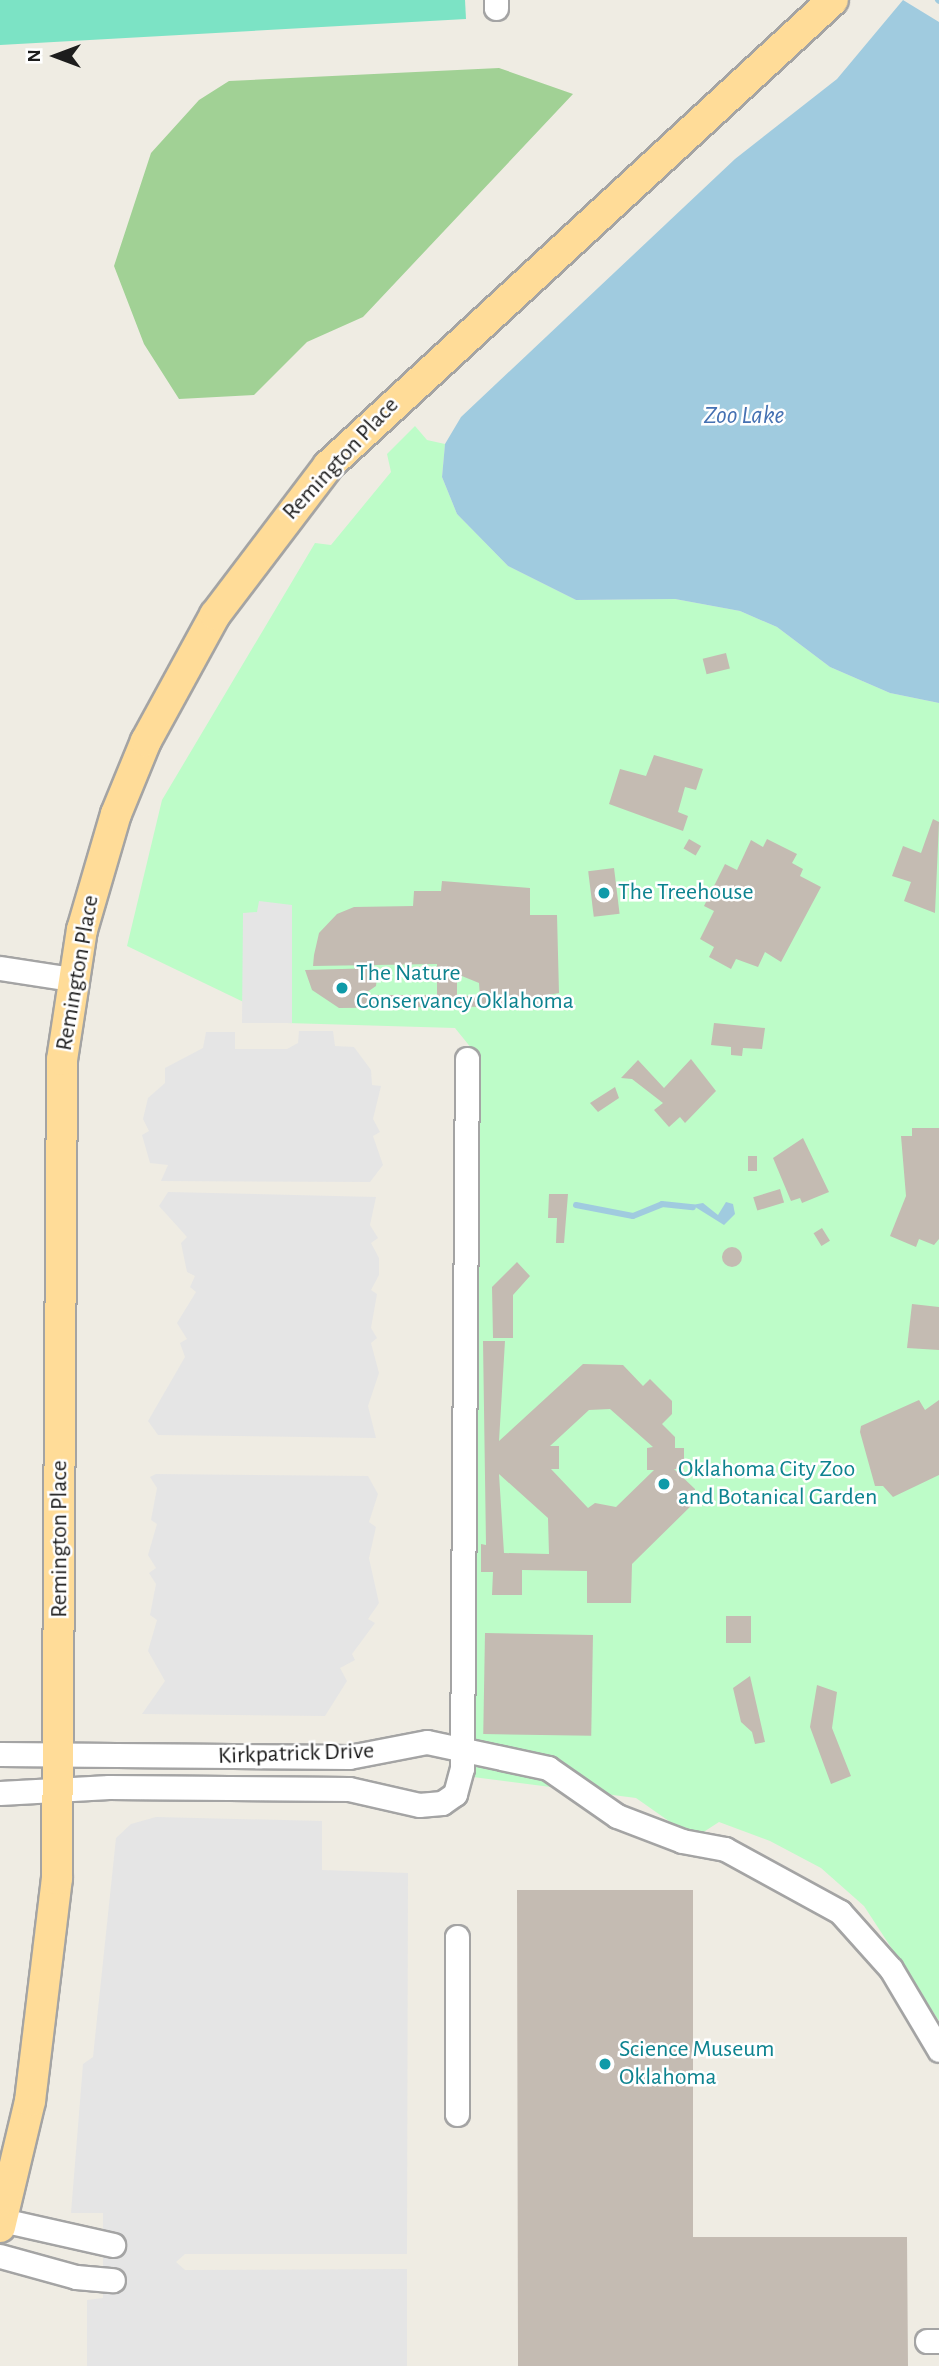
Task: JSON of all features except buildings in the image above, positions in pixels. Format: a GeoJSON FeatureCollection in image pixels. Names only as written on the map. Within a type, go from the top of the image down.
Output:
{"type":"FeatureCollection","features":[{"type":"Feature","properties":{"kind":"main road","name":"Remington Place"},"geometry":{"type":"LineString","coordinates":[[1,2224],[30,2101],[49,1973],[60,1790],[58,1142],[72,979],[96,876],[146,741],[207,627],[268,539],[370,423],[832,0]]}},
{"type":"Feature","properties":{"kind":"street"},"geometry":{"type":"LineString","coordinates":[[0,968],[72,979]]}},
{"type":"Feature","properties":{"kind":"street"},"geometry":{"type":"LineString","coordinates":[[467,1059],[461,1750],[504,1754],[548,1768],[617,1816],[682,1841],[725,1849],[840,1912],[891,1969],[939,2050]]}},
{"type":"Feature","properties":{"kind":"street","name":"Kirkpatrick Drive"},"geometry":{"type":"LineString","coordinates":[[0,1754],[349,1757],[427,1742],[461,1750],[460,1782],[455,1794],[442,1803],[386,1801],[349,1789],[60,1790]]}},
{"type":"Feature","properties":{"kind":"street"},"geometry":{"type":"LineString","coordinates":[[0,1793],[60,1790]]}},
{"type":"Feature","properties":{"kind":"street"},"geometry":{"type":"LineString","coordinates":[[457,1937],[457,2114]]}},
{"type":"Feature","properties":{"kind":"street"},"geometry":{"type":"LineString","coordinates":[[1,2224],[113,2245]]}},
{"type":"Feature","properties":{"kind":"street"},"geometry":{"type":"LineString","coordinates":[[0,2256],[76,2277],[113,2280]]}},
{"type":"Feature","properties":{"kind":"green space"},"geometry":{"type":"Polygon","coordinates":[[[0,0],[465,0],[466,19],[0,45],[0,0]]]}},
{"type":"Feature","properties":{"kind":"green space"},"geometry":{"type":"Polygon","coordinates":[[[499,68],[573,94],[363,317],[307,342],[254,395],[179,399],[144,344],[114,266],[151,153],[199,100],[229,81],[499,68]]]}},
{"type":"Feature","properties":{"kind":"green space"},"geometry":{"type":"Polygon","coordinates":[[[415,426],[427,440],[445,444],[442,477],[457,514],[508,566],[576,600],[675,599],[740,611],[777,627],[830,667],[890,693],[939,703],[939,2021],[864,1906],[821,1868],[770,1841],[719,1822],[702,1833],[683,1831],[636,1798],[473,1777],[476,1054],[455,1028],[287,1023],[127,946],[162,800],[315,543],[331,545],[391,472],[387,454],[415,426]]]}},
{"type":"Feature","properties":{"kind":"shaded area"},"geometry":{"type":"Polygon","coordinates":[[[259,901],[292,905],[292,1023],[242,1023],[243,913],[257,912],[259,901]]]}},
{"type":"Feature","properties":{"kind":"shaded area"},"geometry":{"type":"Polygon","coordinates":[[[299,1031],[333,1031],[335,1046],[354,1047],[371,1070],[372,1085],[381,1086],[373,1119],[380,1132],[373,1136],[383,1165],[370,1182],[161,1181],[168,1165],[150,1163],[142,1135],[149,1131],[143,1119],[148,1098],[165,1083],[165,1068],[203,1048],[206,1032],[235,1032],[235,1049],[287,1049],[298,1043],[299,1031]]]}},
{"type":"Feature","properties":{"kind":"shaded area"},"geometry":{"type":"Polygon","coordinates":[[[168,1192],[376,1197],[370,1225],[378,1238],[371,1243],[379,1258],[379,1275],[371,1290],[377,1294],[371,1328],[377,1338],[371,1343],[379,1373],[368,1406],[376,1438],[158,1435],[148,1421],[185,1357],[180,1343],[187,1339],[177,1323],[196,1292],[190,1287],[195,1276],[187,1272],[181,1243],[187,1237],[159,1206],[168,1192]]]}},
{"type":"Feature","properties":{"kind":"shaded area"},"geometry":{"type":"Polygon","coordinates":[[[156,1474],[368,1476],[378,1494],[369,1522],[376,1527],[369,1558],[379,1603],[368,1619],[375,1623],[352,1654],[355,1660],[340,1668],[347,1681],[325,1716],[142,1714],[165,1681],[148,1651],[157,1620],[150,1615],[156,1584],[149,1573],[156,1568],[148,1555],[157,1524],[151,1520],[157,1488],[150,1477],[156,1474]]]}},
{"type":"Feature","properties":{"kind":"shaded area"},"geometry":{"type":"Polygon","coordinates":[[[156,1817],[322,1821],[322,1870],[408,1873],[407,2254],[185,2254],[176,2262],[185,2270],[407,2269],[407,2366],[87,2366],[87,2300],[103,2298],[103,2213],[71,2213],[83,2064],[93,2057],[116,1838],[131,1824],[156,1817]]]}},
{"type":"Feature","properties":{"kind":"water","name":"Zoo Lake"},"geometry":{"type":"Polygon","coordinates":[[[903,0],[939,22],[939,703],[890,693],[830,667],[777,627],[740,611],[675,599],[576,600],[508,566],[457,514],[442,477],[445,444],[461,417],[735,159],[837,79],[903,0]]]}},
{"type":"Feature","properties":{"kind":"water"},"geometry":{"type":"Polygon","coordinates":[[[726,1202],[733,1204],[735,1214],[724,1225],[692,1205],[703,1203],[718,1215],[726,1202]]]}},
{"type":"Feature","properties":{"kind":"waterway"},"geometry":{"type":"LineString","coordinates":[[576,1205],[633,1216],[662,1204],[693,1207]]}},
{"type":"Feature","properties":{"kind":"place","name":"The Treehouse"},"geometry":{"type":"Point","coordinates":[604,893]}},
{"type":"Feature","properties":{"kind":"place","name":"The Nature Conservancy Oklahoma"},"geometry":{"type":"Point","coordinates":[342,988]}},
{"type":"Feature","properties":{"kind":"place","name":"Oklahoma City Zoo and Botanical Garden"},"geometry":{"type":"Point","coordinates":[664,1484]}},
{"type":"Feature","properties":{"kind":"place","name":"Science Museum Oklahoma"},"geometry":{"type":"Point","coordinates":[605,2064]}}]}
